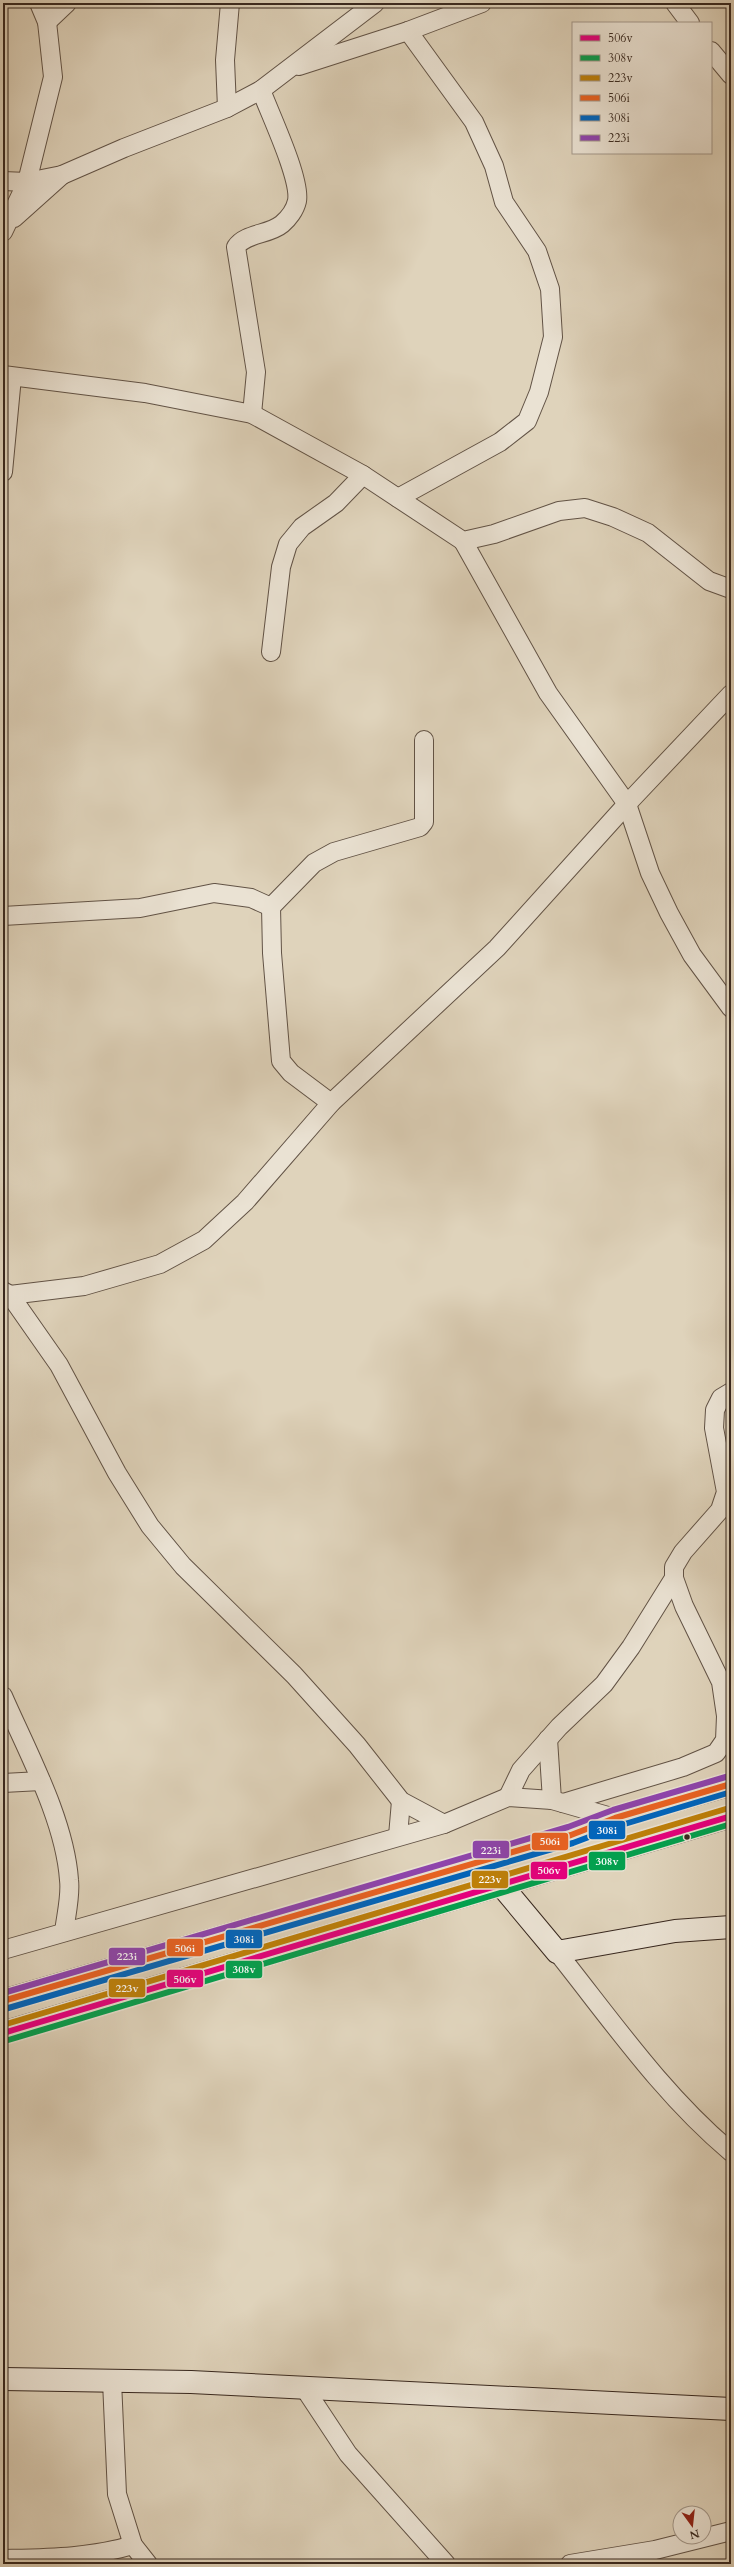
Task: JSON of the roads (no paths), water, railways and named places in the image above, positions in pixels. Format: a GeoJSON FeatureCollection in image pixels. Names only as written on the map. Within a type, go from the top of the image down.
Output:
{"type":"FeatureCollection","features":[{"type":"Feature","properties":{"kind":"main road"},"geometry":{"type":"LineString","coordinates":[[3,2001],[563,1837],[616,1818],[731,1784]]}},
{"type":"Feature","properties":{"kind":"main road"},"geometry":{"type":"LineString","coordinates":[[3,2033],[502,1886],[731,1816]]}},
{"type":"Feature","properties":{"kind":"street"},"geometry":{"type":"LineString","coordinates":[[7,227],[27,182],[53,77],[47,22],[39,3]]}},
{"type":"Feature","properties":{"kind":"street"},"geometry":{"type":"LineString","coordinates":[[47,22],[67,3]]}},
{"type":"Feature","properties":{"kind":"street"},"geometry":{"type":"LineString","coordinates":[[227,108],[225,60],[230,3]]}},
{"type":"Feature","properties":{"kind":"street"},"geometry":{"type":"LineString","coordinates":[[3,181],[27,182],[62,175],[124,148],[227,108],[261,90],[374,3]]}},
{"type":"Feature","properties":{"kind":"street"},"geometry":{"type":"LineString","coordinates":[[284,72],[408,31],[482,3]]}},
{"type":"Feature","properties":{"kind":"street"},"geometry":{"type":"LineString","coordinates":[[675,3],[689,22]]}},
{"type":"Feature","properties":{"kind":"street"},"geometry":{"type":"LineString","coordinates":[[398,498],[500,442],[527,420],[539,392],[553,337],[550,289],[537,251],[504,202],[494,166],[474,122],[408,31]]}},
{"type":"Feature","properties":{"kind":"street"},"geometry":{"type":"LineString","coordinates":[[712,52],[731,75]]}},
{"type":"Feature","properties":{"kind":"street"},"geometry":{"type":"LineString","coordinates":[[252,414],[256,372],[236,247],[243,240],[281,225],[291,214],[297,202],[297,184],[261,90]]}},
{"type":"Feature","properties":{"kind":"street"},"geometry":{"type":"LineString","coordinates":[[7,227],[62,175]]}},
{"type":"Feature","properties":{"kind":"street"},"geometry":{"type":"LineString","coordinates":[[3,472],[8,376],[145,393],[252,414],[363,475],[463,541],[548,693],[627,804],[650,873],[669,913],[692,955],[731,1008]]}},
{"type":"Feature","properties":{"kind":"street"},"geometry":{"type":"LineString","coordinates":[[271,652],[281,567],[288,544],[302,527],[336,504],[363,475]]}},
{"type":"Feature","properties":{"kind":"street"},"geometry":{"type":"LineString","coordinates":[[463,541],[494,534],[558,511],[585,508],[613,517],[648,533],[709,581],[731,589]]}},
{"type":"Feature","properties":{"kind":"street"},"geometry":{"type":"LineString","coordinates":[[5,1295],[84,1286],[160,1264],[204,1240],[244,1202],[331,1103],[497,948],[627,804],[731,694]]}},
{"type":"Feature","properties":{"kind":"street"},"geometry":{"type":"LineString","coordinates":[[331,1103],[291,1073],[281,1061],[272,953],[271,907],[314,863],[334,852],[420,827],[424,822],[424,740]]}},
{"type":"Feature","properties":{"kind":"street"},"geometry":{"type":"LineString","coordinates":[[3,916],[140,908],[214,893],[251,898],[271,907]]}},
{"type":"Feature","properties":{"kind":"street"},"geometry":{"type":"LineString","coordinates":[[5,1295],[59,1364],[117,1473],[150,1526],[183,1566],[299,1681],[357,1745],[401,1801],[444,1824]]}},
{"type":"Feature","properties":{"kind":"street"},"geometry":{"type":"LineString","coordinates":[[558,1802],[683,1767],[716,1753],[725,1740],[726,1716],[721,1682],[684,1606],[674,1578],[674,1567],[683,1552],[720,1510],[726,1492],[714,1428],[715,1410],[721,1398],[731,1392]]}},
{"type":"Feature","properties":{"kind":"street"},"geometry":{"type":"LineString","coordinates":[[508,1797],[521,1770],[548,1739],[604,1684],[631,1647],[674,1578]]}},
{"type":"Feature","properties":{"kind":"street"},"geometry":{"type":"LineString","coordinates":[[3,1696],[41,1781],[67,1861],[70,1881],[64,1932]]}},
{"type":"Feature","properties":{"kind":"street"},"geometry":{"type":"LineString","coordinates":[[548,1739],[558,1802]]}},
{"type":"Feature","properties":{"kind":"street"},"geometry":{"type":"LineString","coordinates":[[3,1783],[41,1781]]}},
{"type":"Feature","properties":{"kind":"street"},"geometry":{"type":"LineString","coordinates":[[3,1950],[444,1824],[508,1797],[558,1802],[616,1818]]}},
{"type":"Feature","properties":{"kind":"street"},"geometry":{"type":"LineString","coordinates":[[398,1836],[401,1801]]}},
{"type":"Feature","properties":{"kind":"street"},"geometry":{"type":"LineString","coordinates":[[502,1886],[557,1952],[662,2084],[700,2126],[731,2152]]}},
{"type":"Feature","properties":{"kind":"street"},"geometry":{"type":"LineString","coordinates":[[557,1952],[675,1931],[731,1927]]}},
{"type":"Feature","properties":{"kind":"street"},"geometry":{"type":"LineString","coordinates":[[3,2379],[303,2386],[731,2408]]}},
{"type":"Feature","properties":{"kind":"street"},"geometry":{"type":"LineString","coordinates":[[112,2381],[117,2494],[132,2545],[148,2564]]}},
{"type":"Feature","properties":{"kind":"street"},"geometry":{"type":"LineString","coordinates":[[303,2386],[348,2454],[446,2564]]}},
{"type":"Feature","properties":{"kind":"street"},"geometry":{"type":"LineString","coordinates":[[570,2564],[655,2550],[731,2531]]}},
{"type":"Feature","properties":{"kind":"street"},"geometry":{"type":"LineString","coordinates":[[3,2559],[72,2557],[108,2552],[132,2545]]}}]}
